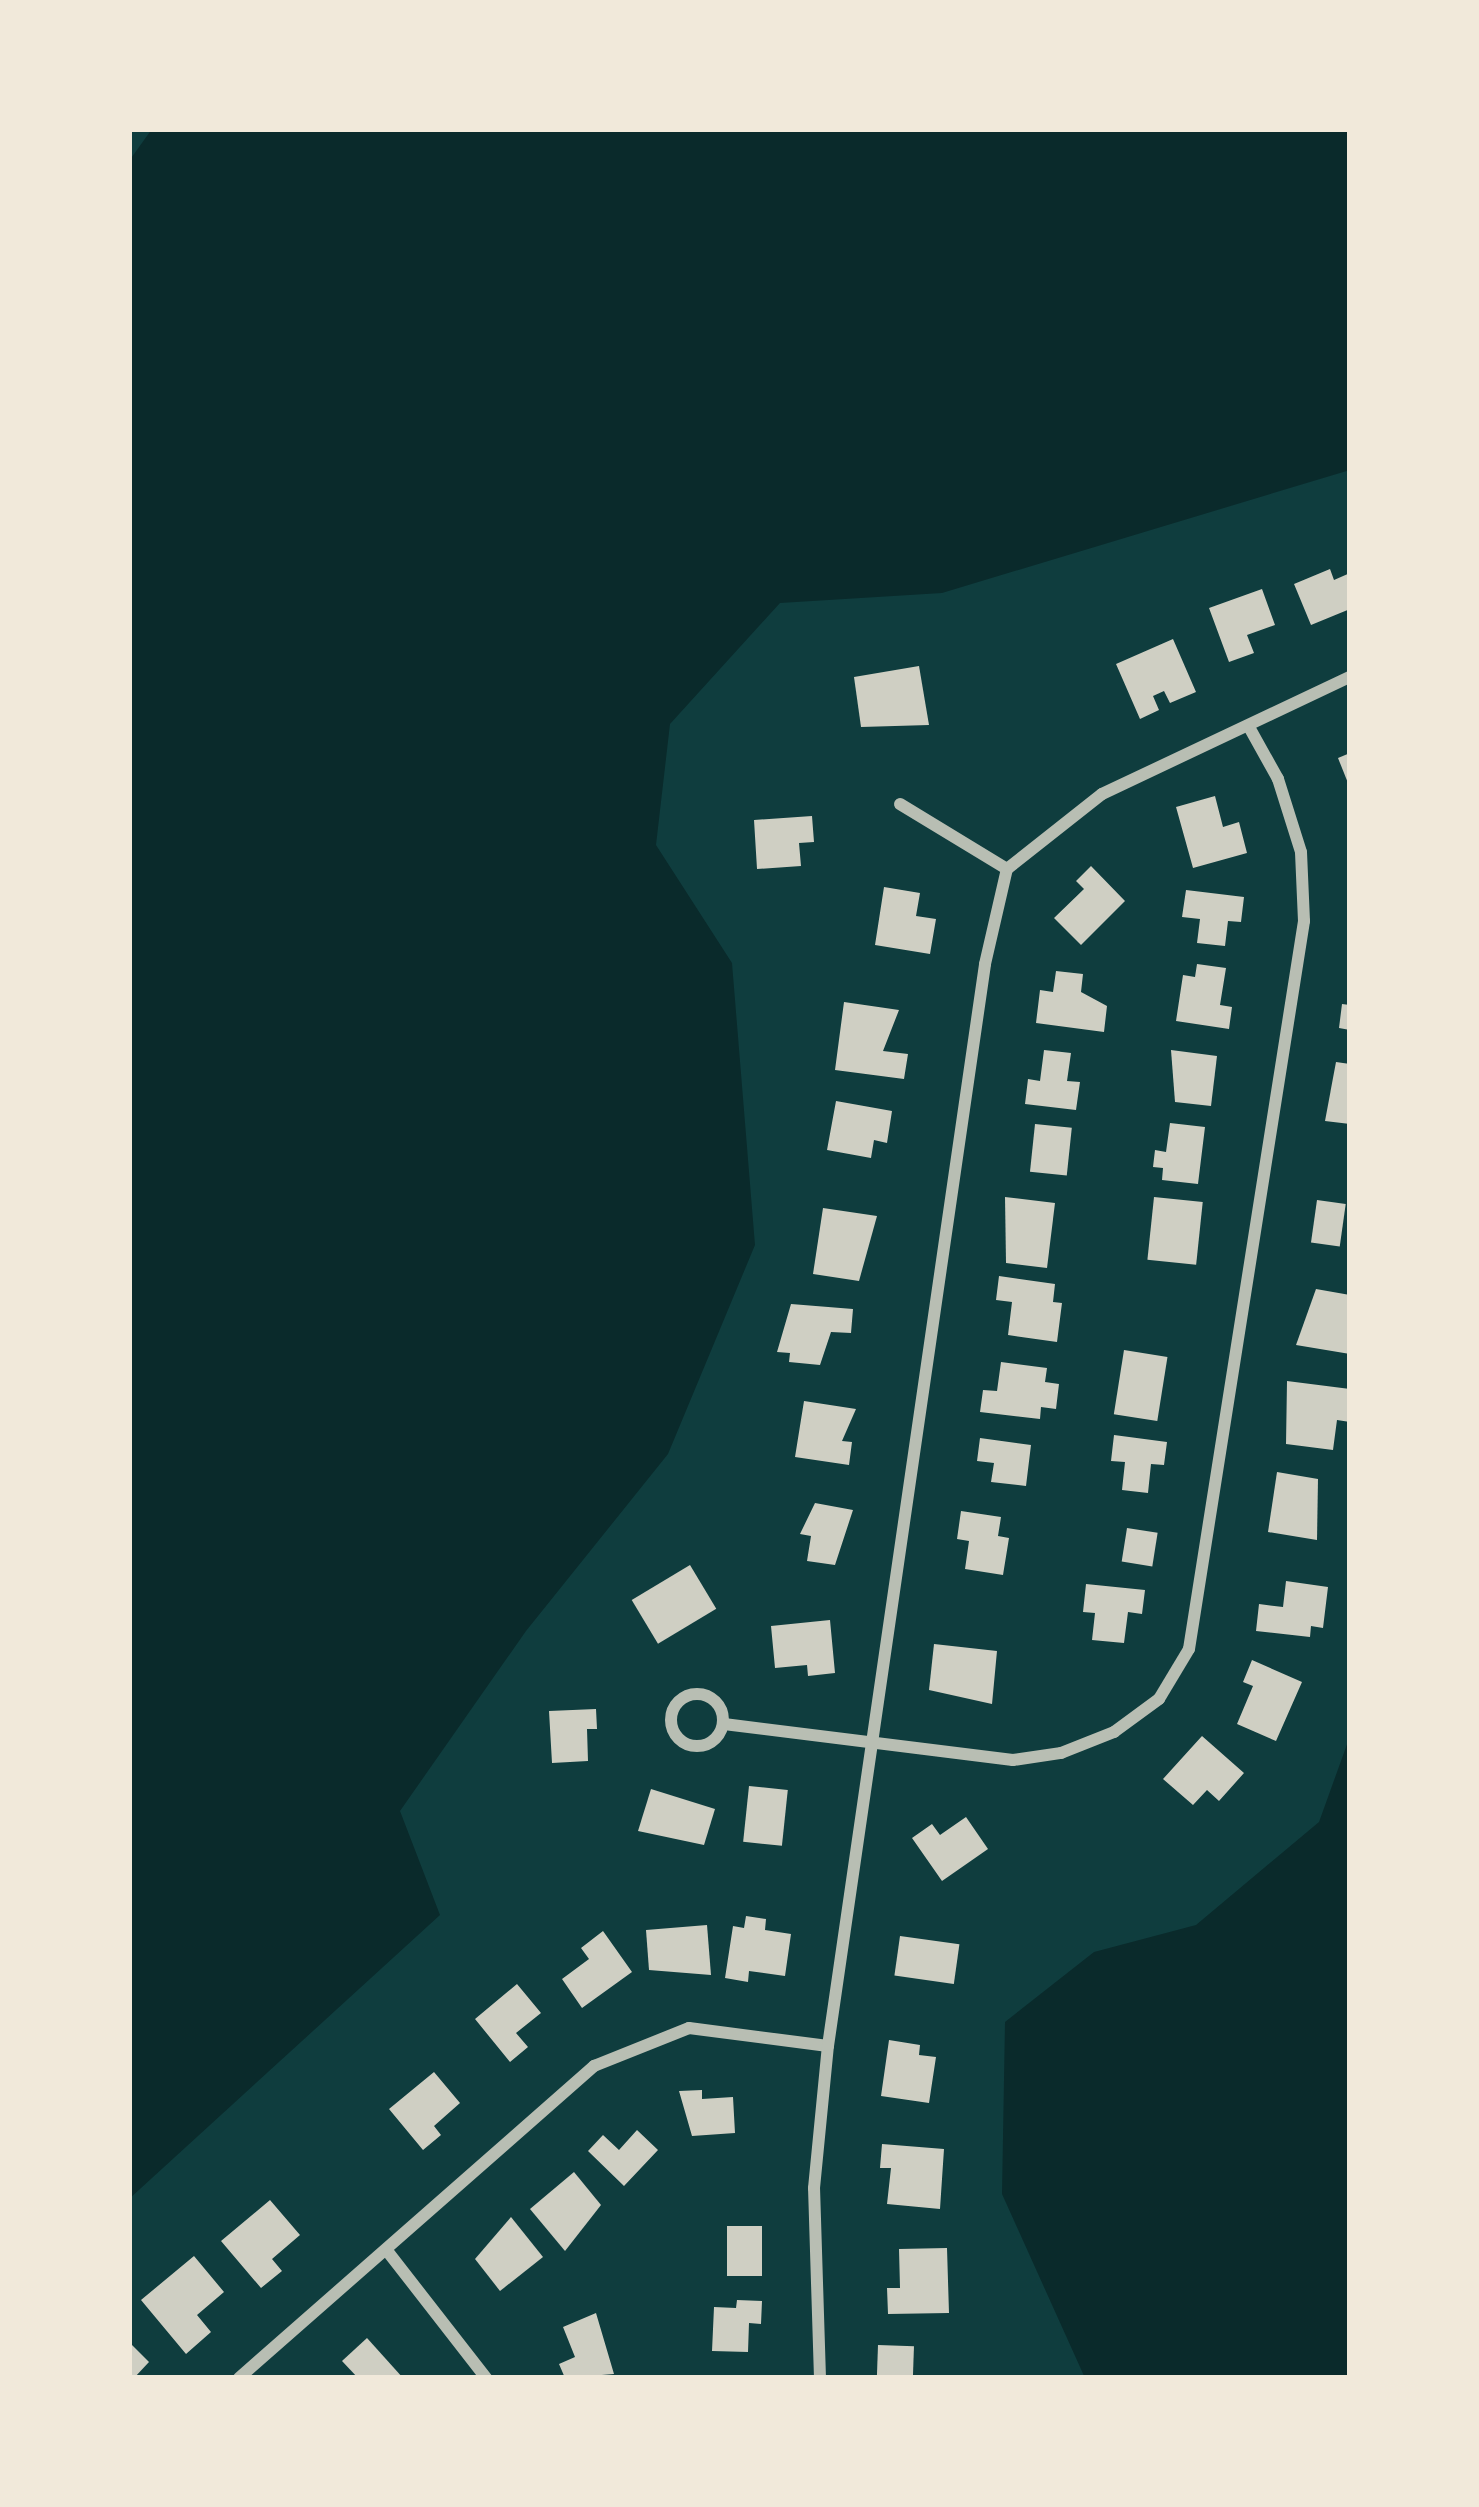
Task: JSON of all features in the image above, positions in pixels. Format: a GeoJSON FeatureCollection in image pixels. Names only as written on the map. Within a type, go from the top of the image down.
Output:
{"type":"FeatureCollection","features":[{"type":"Feature","properties":{"kind":"street"},"geometry":{"type":"LineString","coordinates":[[820,2378],[814,2188],[828,2046],[985,964],[1007,869],[1102,794],[1350,677]]}},
{"type":"Feature","properties":{"kind":"street"},"geometry":{"type":"LineString","coordinates":[[724,1724],[1013,1760],[1061,1753],[1114,1732],[1159,1699],[1189,1649],[1304,921],[1301,851],[1277,779],[1249,727]]}},
{"type":"Feature","properties":{"kind":"street"},"geometry":{"type":"LineString","coordinates":[[900,804],[1007,869]]}},
{"type":"Feature","properties":{"kind":"street"},"geometry":{"type":"LineString","coordinates":[[701,1693],[719,1704],[724,1724],[713,1742],[694,1746],[676,1736],[671,1716],[681,1698],[701,1693]]}},
{"type":"Feature","properties":{"kind":"street"},"geometry":{"type":"LineString","coordinates":[[238,2378],[388,2252],[594,2066],[646,2041],[689,2028],[828,2046]]}},
{"type":"Feature","properties":{"kind":"street"},"geometry":{"type":"LineString","coordinates":[[388,2252],[486,2378]]}},
{"type":"Feature","properties":{"kind":"water"},"geometry":{"type":"Polygon","coordinates":[[[152,129],[1350,129],[1350,470],[942,593],[780,603],[670,724],[656,845],[732,963],[755,1245],[668,1454],[526,1631],[400,1811],[440,1915],[129,2199],[129,161],[152,129]]]}},
{"type":"Feature","properties":{"kind":"water"},"geometry":{"type":"Polygon","coordinates":[[[1350,1736],[1350,2378],[1085,2378],[1002,2194],[1005,2022],[1094,1952],[1196,1925],[1319,1822],[1350,1736]]]}},
{"type":"Feature","properties":{"kind":"building"},"geometry":{"type":"Polygon","coordinates":[[[1330,569],[1334,580],[1350,573],[1350,609],[1311,625],[1294,584],[1330,569]]]}},
{"type":"Feature","properties":{"kind":"building"},"geometry":{"type":"Polygon","coordinates":[[[1262,589],[1275,625],[1247,635],[1254,653],[1229,662],[1209,608],[1262,589]]]}},
{"type":"Feature","properties":{"kind":"building"},"geometry":{"type":"Polygon","coordinates":[[[1173,639],[1196,692],[1170,703],[1164,691],[1153,696],[1159,710],[1140,719],[1116,664],[1173,639]]]}},
{"type":"Feature","properties":{"kind":"building"},"geometry":{"type":"Polygon","coordinates":[[[919,666],[929,725],[861,727],[854,677],[919,666]]]}},
{"type":"Feature","properties":{"kind":"building"},"geometry":{"type":"Polygon","coordinates":[[[1350,753],[1350,788],[1338,758],[1350,753]]]}},
{"type":"Feature","properties":{"kind":"building"},"geometry":{"type":"Polygon","coordinates":[[[1215,796],[1223,827],[1239,822],[1247,853],[1193,868],[1176,807],[1215,796]]]}},
{"type":"Feature","properties":{"kind":"building"},"geometry":{"type":"Polygon","coordinates":[[[812,816],[814,842],[799,843],[801,866],[757,869],[754,820],[812,816]]]}},
{"type":"Feature","properties":{"kind":"building"},"geometry":{"type":"Polygon","coordinates":[[[1091,866],[1125,901],[1081,945],[1054,918],[1084,889],[1076,881],[1091,866]]]}},
{"type":"Feature","properties":{"kind":"building"},"geometry":{"type":"Polygon","coordinates":[[[884,887],[920,893],[916,916],[936,919],[930,954],[875,945],[884,887]]]}},
{"type":"Feature","properties":{"kind":"building"},"geometry":{"type":"Polygon","coordinates":[[[1186,890],[1244,897],[1241,922],[1228,921],[1225,946],[1197,943],[1200,919],[1182,917],[1186,890]]]}},
{"type":"Feature","properties":{"kind":"building"},"geometry":{"type":"Polygon","coordinates":[[[1197,964],[1226,968],[1220,1005],[1232,1007],[1229,1029],[1176,1021],[1183,975],[1195,977],[1197,964]]]}},
{"type":"Feature","properties":{"kind":"building"},"geometry":{"type":"Polygon","coordinates":[[[1056,971],[1083,974],[1081,992],[1107,1006],[1104,1032],[1036,1023],[1040,990],[1053,992],[1056,971]]]}},
{"type":"Feature","properties":{"kind":"building"},"geometry":{"type":"Polygon","coordinates":[[[844,1002],[899,1010],[883,1051],[908,1054],[904,1079],[835,1070],[844,1002]]]}},
{"type":"Feature","properties":{"kind":"building"},"geometry":{"type":"Polygon","coordinates":[[[1342,1004],[1350,1005],[1350,1030],[1339,1028],[1342,1004]]]}},
{"type":"Feature","properties":{"kind":"building"},"geometry":{"type":"Polygon","coordinates":[[[1044,1050],[1071,1053],[1067,1081],[1080,1082],[1076,1110],[1025,1104],[1028,1079],[1040,1081],[1044,1050]]]}},
{"type":"Feature","properties":{"kind":"building"},"geometry":{"type":"Polygon","coordinates":[[[1171,1050],[1217,1056],[1211,1106],[1175,1102],[1171,1050]]]}},
{"type":"Feature","properties":{"kind":"building"},"geometry":{"type":"Polygon","coordinates":[[[1336,1062],[1350,1064],[1350,1124],[1325,1121],[1336,1062]]]}},
{"type":"Feature","properties":{"kind":"building"},"geometry":{"type":"Polygon","coordinates":[[[836,1101],[892,1111],[887,1143],[874,1140],[871,1158],[827,1150],[836,1101]]]}},
{"type":"Feature","properties":{"kind":"building"},"geometry":{"type":"Polygon","coordinates":[[[1170,1123],[1205,1127],[1198,1184],[1162,1180],[1163,1168],[1153,1167],[1155,1150],[1166,1152],[1170,1123]]]}},
{"type":"Feature","properties":{"kind":"building"},"geometry":{"type":"Polygon","coordinates":[[[1035,1124],[1072,1128],[1067,1176],[1030,1172],[1035,1124]]]}},
{"type":"Feature","properties":{"kind":"building"},"geometry":{"type":"Polygon","coordinates":[[[1005,1197],[1055,1203],[1047,1268],[1006,1263],[1005,1197]]]}},
{"type":"Feature","properties":{"kind":"building"},"geometry":{"type":"Polygon","coordinates":[[[1154,1197],[1203,1202],[1196,1265],[1147,1260],[1154,1197]]]}},
{"type":"Feature","properties":{"kind":"building"},"geometry":{"type":"Polygon","coordinates":[[[1317,1200],[1346,1204],[1340,1247],[1311,1243],[1317,1200]]]}},
{"type":"Feature","properties":{"kind":"building"},"geometry":{"type":"Polygon","coordinates":[[[823,1208],[877,1216],[859,1281],[813,1274],[823,1208]]]}},
{"type":"Feature","properties":{"kind":"building"},"geometry":{"type":"Polygon","coordinates":[[[999,1276],[1055,1284],[1053,1302],[1062,1303],[1057,1342],[1008,1335],[1012,1302],[996,1300],[999,1276]]]}},
{"type":"Feature","properties":{"kind":"building"},"geometry":{"type":"Polygon","coordinates":[[[1316,1289],[1350,1295],[1350,1354],[1296,1345],[1316,1289]]]}},
{"type":"Feature","properties":{"kind":"building"},"geometry":{"type":"Polygon","coordinates":[[[791,1304],[853,1309],[851,1333],[831,1332],[820,1365],[789,1362],[790,1353],[777,1352],[791,1304]]]}},
{"type":"Feature","properties":{"kind":"building"},"geometry":{"type":"Polygon","coordinates":[[[1124,1350],[1167,1357],[1157,1421],[1114,1414],[1124,1350]]]}},
{"type":"Feature","properties":{"kind":"building"},"geometry":{"type":"Polygon","coordinates":[[[1001,1362],[1047,1368],[1045,1382],[1059,1384],[1056,1409],[1041,1407],[1040,1419],[980,1412],[983,1390],[997,1391],[1001,1362]]]}},
{"type":"Feature","properties":{"kind":"building"},"geometry":{"type":"Polygon","coordinates":[[[1287,1381],[1350,1389],[1350,1422],[1337,1420],[1333,1450],[1286,1444],[1287,1381]]]}},
{"type":"Feature","properties":{"kind":"building"},"geometry":{"type":"Polygon","coordinates":[[[804,1401],[856,1409],[842,1441],[852,1442],[849,1465],[795,1457],[804,1401]]]}},
{"type":"Feature","properties":{"kind":"building"},"geometry":{"type":"Polygon","coordinates":[[[1114,1435],[1167,1442],[1164,1465],[1151,1464],[1148,1493],[1122,1490],[1125,1462],[1111,1461],[1114,1435]]]}},
{"type":"Feature","properties":{"kind":"building"},"geometry":{"type":"Polygon","coordinates":[[[980,1438],[1031,1445],[1026,1486],[991,1482],[994,1463],[977,1461],[980,1438]]]}},
{"type":"Feature","properties":{"kind":"building"},"geometry":{"type":"Polygon","coordinates":[[[1277,1472],[1318,1479],[1317,1540],[1268,1532],[1277,1472]]]}},
{"type":"Feature","properties":{"kind":"building"},"geometry":{"type":"Polygon","coordinates":[[[815,1503],[853,1510],[835,1565],[807,1561],[811,1536],[800,1534],[815,1503]]]}},
{"type":"Feature","properties":{"kind":"building"},"geometry":{"type":"Polygon","coordinates":[[[961,1511],[1001,1517],[998,1536],[1009,1538],[1003,1575],[965,1569],[969,1541],[957,1539],[961,1511]]]}},
{"type":"Feature","properties":{"kind":"building"},"geometry":{"type":"Polygon","coordinates":[[[1127,1528],[1158,1533],[1152,1566],[1122,1562],[1127,1528]]]}},
{"type":"Feature","properties":{"kind":"building"},"geometry":{"type":"Polygon","coordinates":[[[690,1565],[716,1609],[658,1644],[632,1600],[690,1565]]]}},
{"type":"Feature","properties":{"kind":"building"},"geometry":{"type":"Polygon","coordinates":[[[1286,1581],[1328,1587],[1323,1628],[1311,1626],[1310,1637],[1256,1631],[1259,1604],[1283,1607],[1286,1581]]]}},
{"type":"Feature","properties":{"kind":"building"},"geometry":{"type":"Polygon","coordinates":[[[1086,1584],[1145,1590],[1142,1614],[1128,1612],[1124,1643],[1092,1640],[1095,1613],[1083,1612],[1086,1584]]]}},
{"type":"Feature","properties":{"kind":"building"},"geometry":{"type":"Polygon","coordinates":[[[830,1620],[835,1673],[808,1676],[807,1665],[775,1668],[771,1626],[830,1620]]]}},
{"type":"Feature","properties":{"kind":"building"},"geometry":{"type":"Polygon","coordinates":[[[934,1644],[997,1651],[992,1704],[929,1690],[934,1644]]]}},
{"type":"Feature","properties":{"kind":"building"},"geometry":{"type":"Polygon","coordinates":[[[1252,1660],[1302,1682],[1276,1741],[1237,1724],[1253,1686],[1243,1682],[1252,1660]]]}},
{"type":"Feature","properties":{"kind":"building"},"geometry":{"type":"Polygon","coordinates":[[[596,1709],[597,1729],[587,1729],[588,1761],[552,1763],[549,1711],[596,1709]]]}},
{"type":"Feature","properties":{"kind":"building"},"geometry":{"type":"Polygon","coordinates":[[[1202,1736],[1244,1773],[1219,1801],[1207,1790],[1193,1805],[1163,1779],[1202,1736]]]}},
{"type":"Feature","properties":{"kind":"building"},"geometry":{"type":"Polygon","coordinates":[[[749,1786],[788,1790],[782,1846],[743,1842],[749,1786]]]}},
{"type":"Feature","properties":{"kind":"building"},"geometry":{"type":"Polygon","coordinates":[[[651,1789],[715,1809],[704,1845],[638,1831],[651,1789]]]}},
{"type":"Feature","properties":{"kind":"building"},"geometry":{"type":"Polygon","coordinates":[[[966,1817],[988,1849],[942,1881],[912,1838],[932,1824],[940,1835],[966,1817]]]}},
{"type":"Feature","properties":{"kind":"building"},"geometry":{"type":"Polygon","coordinates":[[[746,1916],[766,1919],[765,1930],[791,1934],[785,1976],[749,1971],[748,1982],[725,1978],[733,1926],[744,1928],[746,1916]]]}},
{"type":"Feature","properties":{"kind":"building"},"geometry":{"type":"Polygon","coordinates":[[[707,1925],[711,1975],[649,1970],[646,1930],[707,1925]]]}},
{"type":"Feature","properties":{"kind":"building"},"geometry":{"type":"Polygon","coordinates":[[[603,1931],[632,1972],[582,2008],[562,1979],[589,1959],[581,1948],[603,1931]]]}},
{"type":"Feature","properties":{"kind":"building"},"geometry":{"type":"Polygon","coordinates":[[[900,1936],[959,1944],[954,1984],[894,1976],[900,1936]]]}},
{"type":"Feature","properties":{"kind":"building"},"geometry":{"type":"Polygon","coordinates":[[[517,1984],[541,2013],[516,2033],[528,2047],[510,2062],[475,2019],[517,1984]]]}},
{"type":"Feature","properties":{"kind":"building"},"geometry":{"type":"Polygon","coordinates":[[[889,2040],[920,2045],[919,2055],[936,2057],[929,2103],[881,2096],[889,2040]]]}},
{"type":"Feature","properties":{"kind":"building"},"geometry":{"type":"Polygon","coordinates":[[[434,2072],[460,2103],[434,2126],[441,2135],[423,2150],[389,2109],[434,2072]]]}},
{"type":"Feature","properties":{"kind":"building"},"geometry":{"type":"Polygon","coordinates":[[[702,2090],[702,2099],[733,2097],[735,2133],[692,2136],[679,2091],[702,2090]]]}},
{"type":"Feature","properties":{"kind":"building"},"geometry":{"type":"Polygon","coordinates":[[[637,2130],[658,2150],[624,2186],[588,2151],[603,2135],[619,2150],[637,2130]]]}},
{"type":"Feature","properties":{"kind":"building"},"geometry":{"type":"Polygon","coordinates":[[[882,2144],[944,2149],[940,2209],[887,2204],[891,2168],[880,2168],[882,2144]]]}},
{"type":"Feature","properties":{"kind":"building"},"geometry":{"type":"Polygon","coordinates":[[[574,2172],[601,2205],[565,2251],[530,2209],[574,2172]]]}},
{"type":"Feature","properties":{"kind":"building"},"geometry":{"type":"Polygon","coordinates":[[[270,2200],[300,2235],[272,2259],[282,2271],[261,2288],[221,2241],[270,2200]]]}},
{"type":"Feature","properties":{"kind":"building"},"geometry":{"type":"Polygon","coordinates":[[[511,2217],[543,2257],[500,2291],[475,2259],[511,2217]]]}},
{"type":"Feature","properties":{"kind":"building"},"geometry":{"type":"Polygon","coordinates":[[[727,2226],[762,2226],[762,2276],[727,2276],[727,2226]]]}},
{"type":"Feature","properties":{"kind":"building"},"geometry":{"type":"Polygon","coordinates":[[[947,2248],[949,2313],[888,2314],[887,2288],[900,2288],[899,2249],[947,2248]]]}},
{"type":"Feature","properties":{"kind":"building"},"geometry":{"type":"Polygon","coordinates":[[[194,2256],[224,2292],[197,2315],[211,2332],[186,2354],[141,2300],[194,2256]]]}},
{"type":"Feature","properties":{"kind":"building"},"geometry":{"type":"Polygon","coordinates":[[[737,2300],[762,2301],[761,2324],[749,2323],[748,2352],[712,2351],[714,2307],[736,2308],[737,2300]]]}},
{"type":"Feature","properties":{"kind":"building"},"geometry":{"type":"Polygon","coordinates":[[[596,2313],[614,2374],[565,2378],[559,2364],[575,2357],[563,2327],[596,2313]]]}},
{"type":"Feature","properties":{"kind":"building"},"geometry":{"type":"Polygon","coordinates":[[[367,2338],[403,2378],[358,2378],[342,2361],[367,2338]]]}},
{"type":"Feature","properties":{"kind":"building"},"geometry":{"type":"Polygon","coordinates":[[[129,2342],[149,2362],[134,2378],[129,2378],[129,2342]]]}},
{"type":"Feature","properties":{"kind":"building"},"geometry":{"type":"Polygon","coordinates":[[[878,2345],[914,2346],[913,2378],[877,2378],[878,2345]]]}}]}
